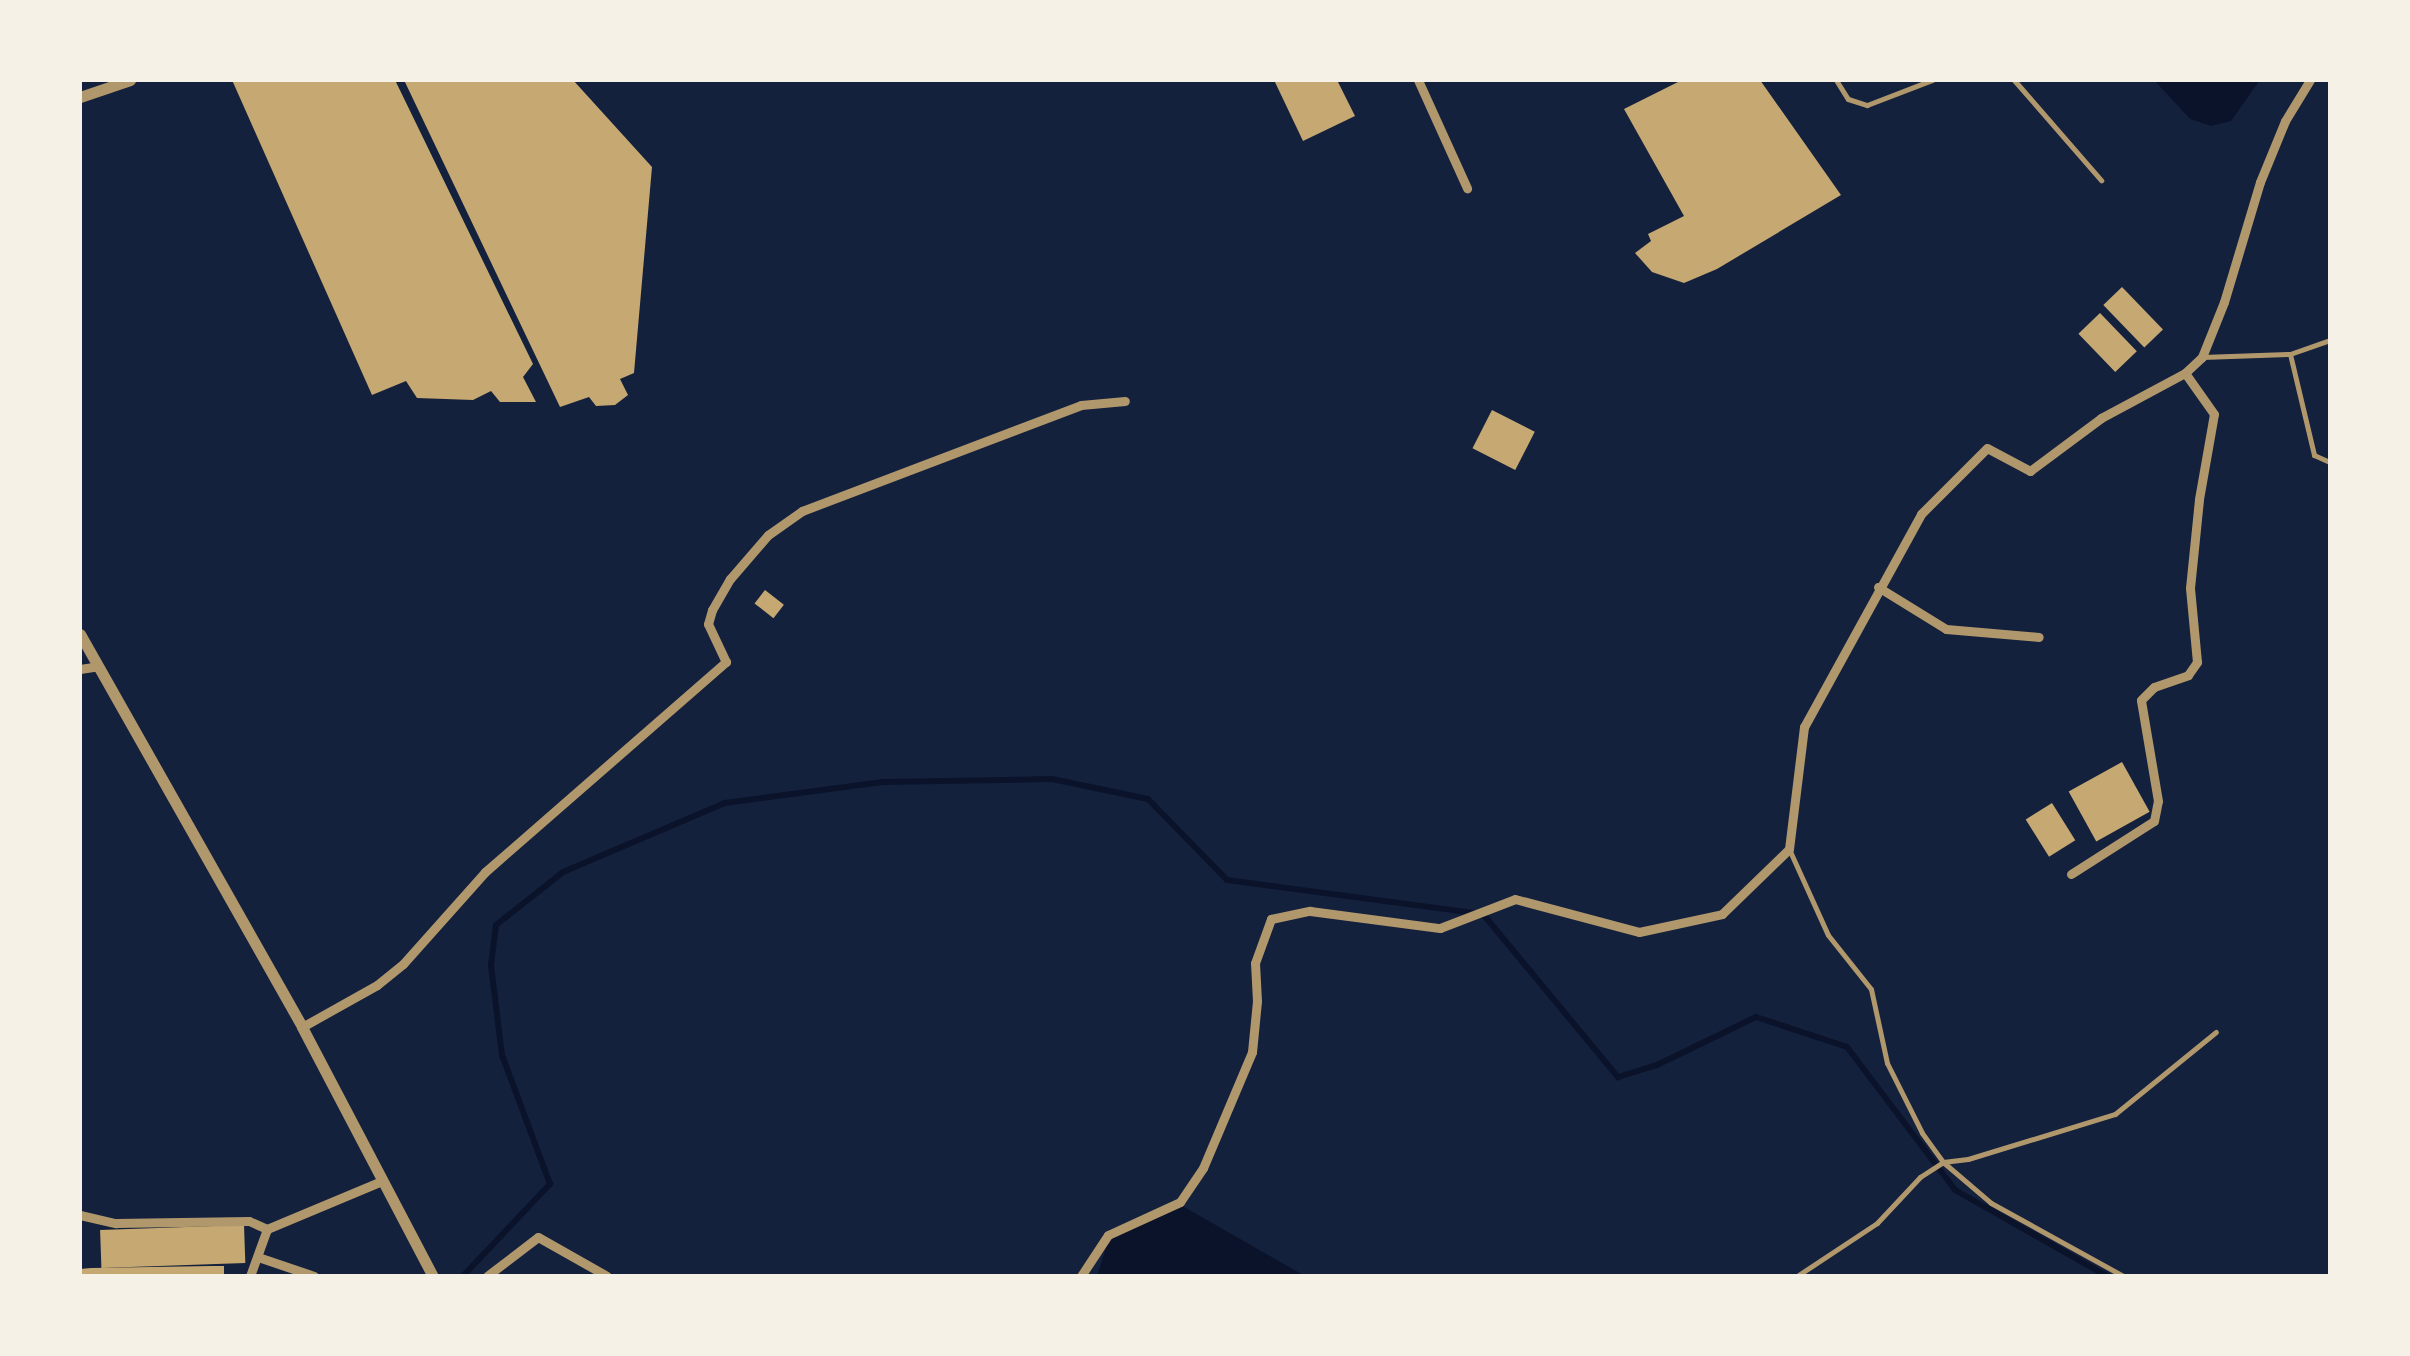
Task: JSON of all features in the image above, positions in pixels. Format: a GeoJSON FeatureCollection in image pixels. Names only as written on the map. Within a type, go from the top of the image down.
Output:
{"type":"FeatureCollection","features":[{"type":"Feature","properties":{"kind":"street"},"geometry":{"type":"LineString","coordinates":[[80,97],[130,80]]}},
{"type":"Feature","properties":{"kind":"street"},"geometry":{"type":"LineString","coordinates":[[1418,80],[1467,188]]}},
{"type":"Feature","properties":{"kind":"street"},"geometry":{"type":"LineString","coordinates":[[1081,1276],[1108,1235],[1180,1202],[1203,1168],[1252,1052],[1258,1001],[1255,963],[1272,919],[1310,911],[1440,928],[1515,900],[1639,932],[1722,914],[1789,848],[1804,727],[1921,514],[1987,448],[2030,471],[2101,418],[2185,373],[2202,357],[2224,302],[2260,182],[2285,121],[2310,80]]}},
{"type":"Feature","properties":{"kind":"street"},"geometry":{"type":"LineString","coordinates":[[2072,874],[2154,821],[2158,801],[2141,700],[2154,687],[2188,675],[2197,662],[2190,588],[2199,498],[2214,414],[2185,373]]}},
{"type":"Feature","properties":{"kind":"street"},"geometry":{"type":"LineString","coordinates":[[302,1028],[403,964],[497,861],[726,662],[708,624],[730,579],[768,535],[802,511],[1081,404],[1126,401]]}},
{"type":"Feature","properties":{"kind":"street"},"geometry":{"type":"LineString","coordinates":[[1878,587],[1946,629],[2039,637]]}},
{"type":"Feature","properties":{"kind":"street"},"geometry":{"type":"LineString","coordinates":[[80,634],[302,1028],[434,1276]]}},
{"type":"Feature","properties":{"kind":"street"},"geometry":{"type":"LineString","coordinates":[[80,669],[98,666]]}},
{"type":"Feature","properties":{"kind":"street"},"geometry":{"type":"LineString","coordinates":[[80,1215],[116,1222],[248,1222],[267,1229],[382,1181]]}},
{"type":"Feature","properties":{"kind":"street"},"geometry":{"type":"LineString","coordinates":[[250,1276],[267,1229]]}},
{"type":"Feature","properties":{"kind":"street"},"geometry":{"type":"LineString","coordinates":[[487,1276],[538,1237],[607,1276]]}},
{"type":"Feature","properties":{"kind":"street"},"geometry":{"type":"LineString","coordinates":[[258,1257],[314,1276]]}},
{"type":"Feature","properties":{"kind":"lane"},"geometry":{"type":"LineString","coordinates":[[1836,80],[1848,99],[1867,104],[1932,80]]}},
{"type":"Feature","properties":{"kind":"lane"},"geometry":{"type":"LineString","coordinates":[[2014,80],[2100,180]]}},
{"type":"Feature","properties":{"kind":"lane"},"geometry":{"type":"LineString","coordinates":[[2202,357],[2290,354],[2330,340]]}},
{"type":"Feature","properties":{"kind":"lane"},"geometry":{"type":"LineString","coordinates":[[2290,354],[2314,455],[2330,462]]}},
{"type":"Feature","properties":{"kind":"lane"},"geometry":{"type":"LineString","coordinates":[[1789,848],[1828,935],[1871,989],[1887,1064],[1922,1133],[1943,1162],[1990,1203],[2123,1276]]}},
{"type":"Feature","properties":{"kind":"lane"},"geometry":{"type":"LineString","coordinates":[[1797,1276],[1877,1224],[1920,1177],[1943,1162],[1968,1159],[2116,1114],[2216,1032]]}},
{"type":"Feature","properties":{"kind":"water"},"geometry":{"type":"Polygon","coordinates":[[[2154,80],[2260,80],[2231,121],[2211,126],[2190,119],[2154,80]]]}},
{"type":"Feature","properties":{"kind":"water"},"geometry":{"type":"Polygon","coordinates":[[[1179,1204],[1305,1276],[1097,1276],[1110,1235],[1179,1204]]]}},
{"type":"Feature","properties":{"kind":"building"},"geometry":{"type":"Polygon","coordinates":[[[232,80],[395,80],[533,364],[523,377],[536,402],[500,402],[491,391],[473,400],[417,398],[406,381],[372,395],[232,80]]]}},
{"type":"Feature","properties":{"kind":"building"},"geometry":{"type":"Polygon","coordinates":[[[404,80],[573,80],[652,167],[634,373],[620,379],[628,395],[615,405],[596,406],[589,397],[560,407],[404,80]]]}},
{"type":"Feature","properties":{"kind":"building"},"geometry":{"type":"Polygon","coordinates":[[[1274,80],[1337,80],[1355,116],[1303,141],[1274,80]]]}},
{"type":"Feature","properties":{"kind":"building"},"geometry":{"type":"Polygon","coordinates":[[[1682,80],[1760,80],[1841,195],[1717,269],[1684,283],[1652,272],[1635,253],[1651,241],[1648,234],[1684,216],[1624,109],[1682,80]]]}},
{"type":"Feature","properties":{"kind":"building"},"geometry":{"type":"Polygon","coordinates":[[[2122,287],[2163,329],[2144,348],[2103,305],[2122,287]]]}},
{"type":"Feature","properties":{"kind":"building"},"geometry":{"type":"Polygon","coordinates":[[[2100,313],[2137,351],[2115,372],[2078,334],[2100,313]]]}},
{"type":"Feature","properties":{"kind":"building"},"geometry":{"type":"Polygon","coordinates":[[[1492,410],[1535,432],[1515,470],[1472,448],[1492,410]]]}},
{"type":"Feature","properties":{"kind":"building"},"geometry":{"type":"Polygon","coordinates":[[[765,590],[784,605],[773,618],[755,603],[765,590]]]}},
{"type":"Feature","properties":{"kind":"building"},"geometry":{"type":"Polygon","coordinates":[[[2122,762],[2150,812],[2096,841],[2069,792],[2122,762]]]}},
{"type":"Feature","properties":{"kind":"building"},"geometry":{"type":"Polygon","coordinates":[[[2052,803],[2075,840],[2049,857],[2026,819],[2052,803]]]}},
{"type":"Feature","properties":{"kind":"building"},"geometry":{"type":"Polygon","coordinates":[[[244,1225],[245,1263],[101,1268],[100,1230],[244,1225]]]}},
{"type":"Feature","properties":{"kind":"building"},"geometry":{"type":"Polygon","coordinates":[[[224,1266],[224,1276],[80,1276],[80,1269],[91,1268],[224,1266]]]}},
{"type":"Feature","properties":{"kind":"waterway"},"geometry":{"type":"LineString","coordinates":[[463,1276],[550,1184],[502,1055],[491,965],[496,925],[563,872],[725,803],[883,782],[1052,779],[1148,799],[1227,880],[1483,914],[1618,1077],[1657,1065],[1756,1017],[1847,1047],[1955,1190],[2107,1276]]}}]}
